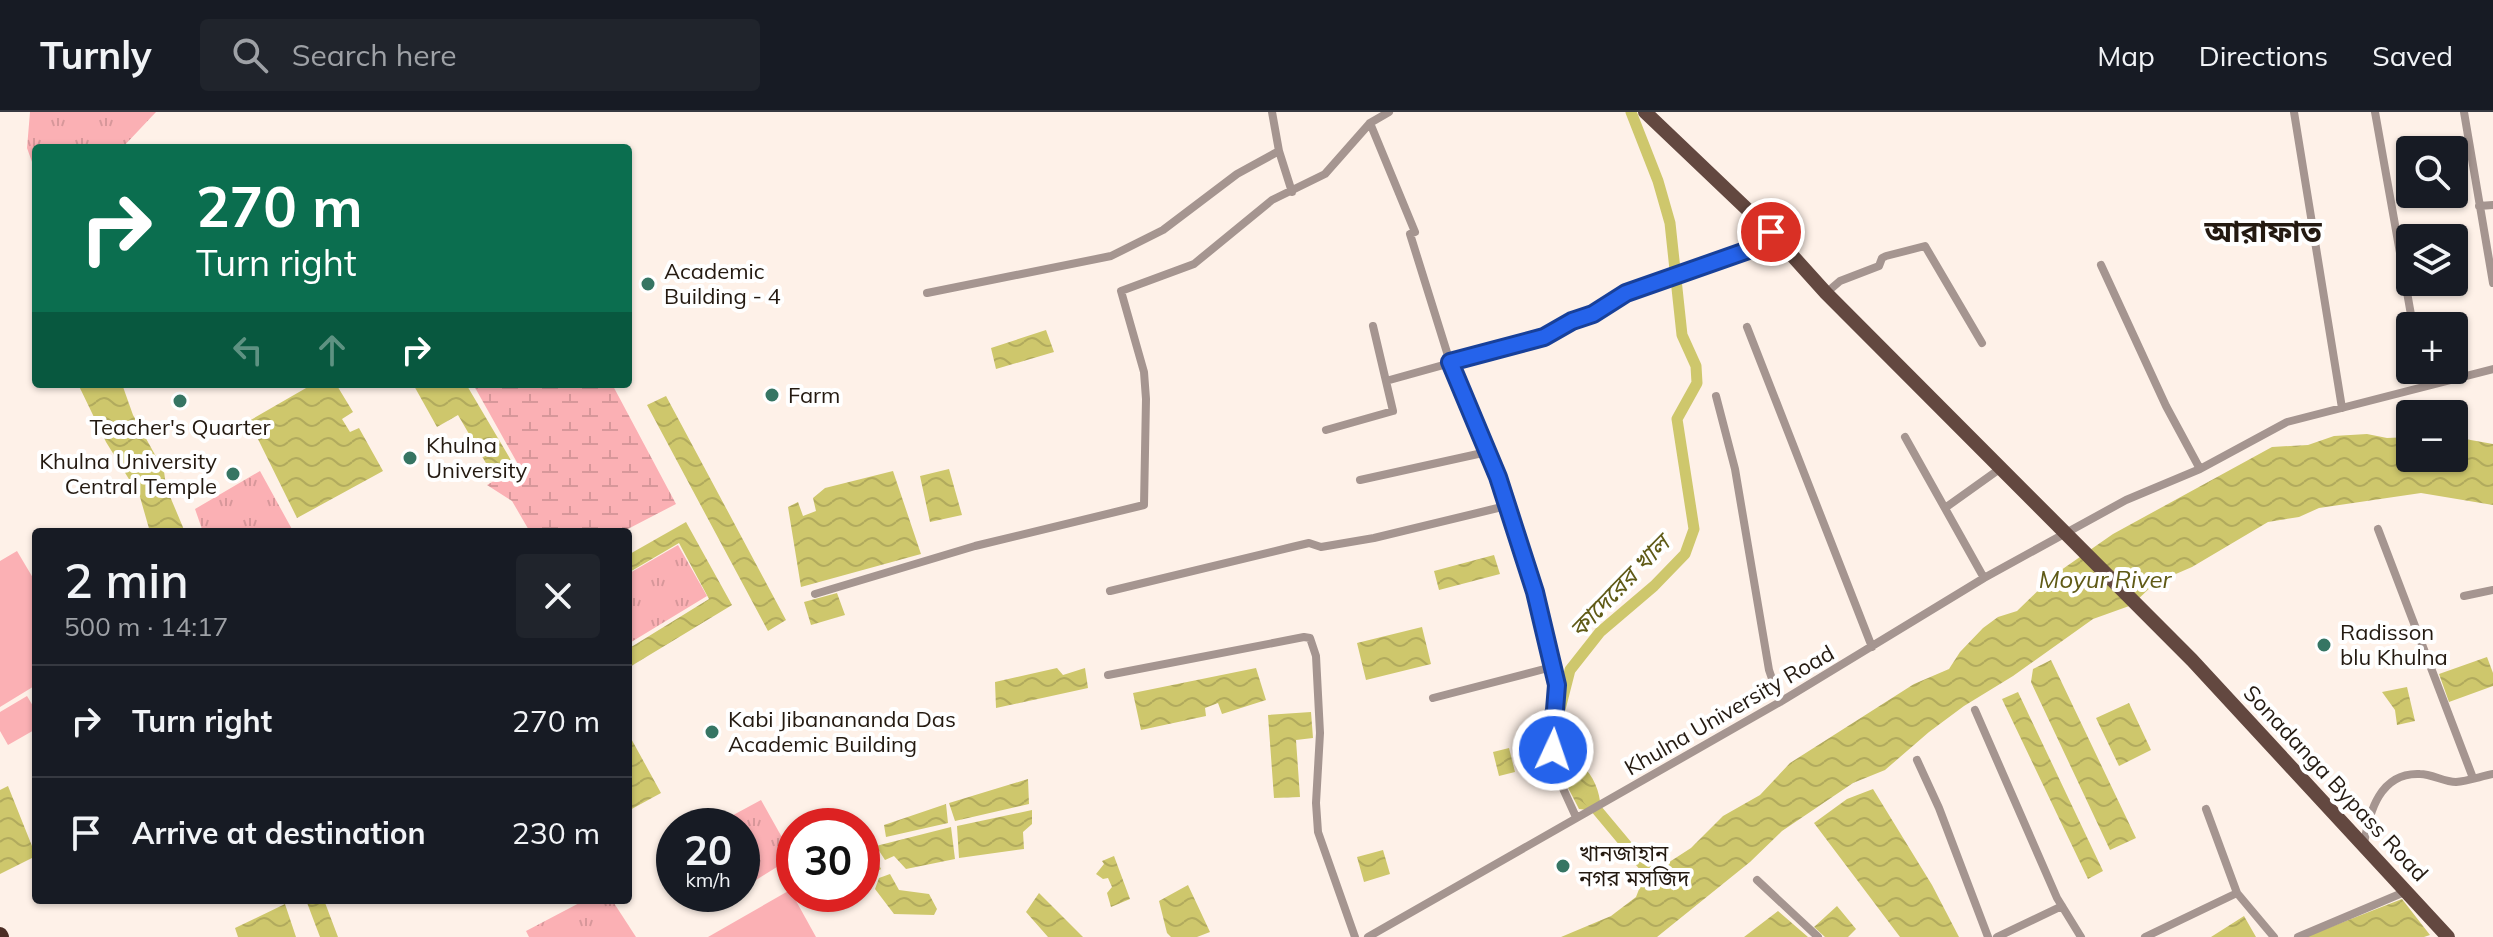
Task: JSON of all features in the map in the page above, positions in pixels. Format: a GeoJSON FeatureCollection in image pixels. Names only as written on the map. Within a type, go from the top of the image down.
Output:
{"type":"FeatureCollection","features":[{"type":"Feature","properties":{"kind":"main road","name":"Sonadanga Bypass Road"},"geometry":{"type":"LineString","coordinates":[[1645,112],[1771,232],[1826,293],[2192,660],[2448,937]]}},
{"type":"Feature","properties":{"kind":"street"},"geometry":{"type":"LineString","coordinates":[[1272,112],[1279,151],[1292,192]]}},
{"type":"Feature","properties":{"kind":"street"},"geometry":{"type":"LineString","coordinates":[[815,594],[975,546],[1144,505],[1144,372],[1121,291],[1194,264],[1272,200],[1325,174],[1370,123],[1389,112]]}},
{"type":"Feature","properties":{"kind":"street"},"geometry":{"type":"LineString","coordinates":[[2294,112],[2342,408]]}},
{"type":"Feature","properties":{"kind":"street"},"geometry":{"type":"LineString","coordinates":[[2375,112],[2411,312]]}},
{"type":"Feature","properties":{"kind":"street"},"geometry":{"type":"LineString","coordinates":[[2464,112],[2493,283]]}},
{"type":"Feature","properties":{"kind":"street"},"geometry":{"type":"LineString","coordinates":[[1370,123],[1415,232],[1410,234],[1450,362],[1498,477],[1535,592],[1557,685],[1550,729],[1553,750],[1560,782],[1576,817]]}},
{"type":"Feature","properties":{"kind":"street"},"geometry":{"type":"LineString","coordinates":[[927,293],[1111,256],[1163,230],[1237,174],[1279,151]]}},
{"type":"Feature","properties":{"kind":"street"},"geometry":{"type":"LineString","coordinates":[[2479,206],[2493,205]]}},
{"type":"Feature","properties":{"kind":"street"},"geometry":{"type":"LineString","coordinates":[[1386,381],[1544,337],[1572,321],[1593,314],[1626,293],[1757,247],[1771,232]]}},
{"type":"Feature","properties":{"kind":"street"},"geometry":{"type":"LineString","coordinates":[[1826,293],[1840,281],[1879,266],[1886,256],[1925,246],[1982,343]]}},
{"type":"Feature","properties":{"kind":"street"},"geometry":{"type":"LineString","coordinates":[[2101,265],[2166,406],[2200,469]]}},
{"type":"Feature","properties":{"kind":"street"},"geometry":{"type":"LineString","coordinates":[[1326,430],[1393,411],[1373,326]]}},
{"type":"Feature","properties":{"kind":"street"},"geometry":{"type":"LineString","coordinates":[[1747,327],[1872,647]]}},
{"type":"Feature","properties":{"kind":"street","name":"Khulna University Road"},"geometry":{"type":"LineString","coordinates":[[1368,937],[1780,702],[1984,578],[2069,539],[2126,500],[2200,469],[2287,422],[2493,369]]}},
{"type":"Feature","properties":{"kind":"street"},"geometry":{"type":"LineString","coordinates":[[1716,396],[1735,469],[1769,670],[1780,702]]}},
{"type":"Feature","properties":{"kind":"street"},"geometry":{"type":"LineString","coordinates":[[1905,437],[1984,578]]}},
{"type":"Feature","properties":{"kind":"street"},"geometry":{"type":"LineString","coordinates":[[1360,480],[1487,452]]}},
{"type":"Feature","properties":{"kind":"street"},"geometry":{"type":"LineString","coordinates":[[1945,508],[2001,468]]}},
{"type":"Feature","properties":{"kind":"street"},"geometry":{"type":"LineString","coordinates":[[1110,591],[1309,543],[1321,547],[1374,538],[1506,506]]}},
{"type":"Feature","properties":{"kind":"street"},"geometry":{"type":"LineString","coordinates":[[2378,529],[2473,778]]}},
{"type":"Feature","properties":{"kind":"street"},"geometry":{"type":"LineString","coordinates":[[2464,596],[2493,590]]}},
{"type":"Feature","properties":{"kind":"street"},"geometry":{"type":"LineString","coordinates":[[1108,675],[1310,638],[1316,656],[1320,733],[1316,803],[1318,832],[1355,937]]}},
{"type":"Feature","properties":{"kind":"street"},"geometry":{"type":"LineString","coordinates":[[1433,698],[1552,667]]}},
{"type":"Feature","properties":{"kind":"street"},"geometry":{"type":"LineString","coordinates":[[1975,710],[2062,906],[2081,937]]}},
{"type":"Feature","properties":{"kind":"street"},"geometry":{"type":"LineString","coordinates":[[1917,760],[1939,808],[1988,937]]}},
{"type":"Feature","properties":{"kind":"street"},"geometry":{"type":"LineString","coordinates":[[2364,844],[2375,803],[2393,780],[2405,774],[2423,774],[2456,782],[2493,774]]}},
{"type":"Feature","properties":{"kind":"street"},"geometry":{"type":"LineString","coordinates":[[2206,809],[2237,893],[2274,937]]}},
{"type":"Feature","properties":{"kind":"street"},"geometry":{"type":"LineString","coordinates":[[1757,880],[1818,937]]}},
{"type":"Feature","properties":{"kind":"street"},"geometry":{"type":"LineString","coordinates":[[2298,937],[2407,891]]}},
{"type":"Feature","properties":{"kind":"street"},"geometry":{"type":"LineString","coordinates":[[2145,937],[2237,893]]}},
{"type":"Feature","properties":{"kind":"street"},"geometry":{"type":"LineString","coordinates":[[1997,937],[2062,906]]}},
{"type":"Feature","properties":{"kind":"green space"},"geometry":{"type":"Polygon","coordinates":[[[30,112],[156,112],[126,144],[32,144],[32,162],[27,148],[30,112]]]}},
{"type":"Feature","properties":{"kind":"green space"},"geometry":{"type":"Polygon","coordinates":[[[475,388],[614,388],[676,504],[630,528],[528,528],[512,501],[487,485],[519,466],[475,388]]]}},
{"type":"Feature","properties":{"kind":"green space"},"geometry":{"type":"Polygon","coordinates":[[[260,471],[291,528],[202,528],[195,509],[260,471]]]}},
{"type":"Feature","properties":{"kind":"green space"},"geometry":{"type":"Polygon","coordinates":[[[678,545],[707,596],[632,642],[632,572],[678,545]]]}},
{"type":"Feature","properties":{"kind":"green space"},"geometry":{"type":"Polygon","coordinates":[[[17,551],[32,576],[32,687],[0,707],[0,561],[17,551]]]}},
{"type":"Feature","properties":{"kind":"green space"},"geometry":{"type":"Polygon","coordinates":[[[27,696],[32,704],[32,731],[8,745],[0,731],[0,712],[27,696]]]}},
{"type":"Feature","properties":{"kind":"green space"},"geometry":{"type":"Polygon","coordinates":[[[761,800],[776,827],[776,868],[760,878],[760,808],[746,808],[761,800]]]}},
{"type":"Feature","properties":{"kind":"green space"},"geometry":{"type":"Polygon","coordinates":[[[776,898],[776,912],[802,912],[816,937],[708,937],[752,912],[760,912],[760,907],[776,898]]]}},
{"type":"Feature","properties":{"kind":"green space"},"geometry":{"type":"Polygon","coordinates":[[[577,904],[615,904],[636,937],[529,937],[526,931],[577,904]]]}},
{"type":"Feature","properties":{"kind":"water"},"geometry":{"type":"Polygon","coordinates":[[[1046,330],[1054,352],[996,369],[991,348],[1046,330]]]}},
{"type":"Feature","properties":{"kind":"water"},"geometry":{"type":"Polygon","coordinates":[[[80,388],[123,388],[133,415],[164,471],[166,487],[183,528],[149,528],[140,497],[106,442],[80,388]]]}},
{"type":"Feature","properties":{"kind":"water"},"geometry":{"type":"Polygon","coordinates":[[[306,388],[338,388],[353,412],[342,419],[350,432],[359,428],[383,471],[297,518],[249,421],[306,388]]]}},
{"type":"Feature","properties":{"kind":"water"},"geometry":{"type":"Polygon","coordinates":[[[415,388],[468,388],[515,467],[494,477],[458,415],[437,427],[415,388]]]}},
{"type":"Feature","properties":{"kind":"water"},"geometry":{"type":"Polygon","coordinates":[[[666,396],[786,620],[768,631],[647,405],[666,396]]]}},
{"type":"Feature","properties":{"kind":"water","name":"Moyur River"},"geometry":{"type":"Polygon","coordinates":[[[2367,434],[2396,438],[2396,472],[2468,472],[2468,440],[2493,444],[2493,505],[2421,493],[2319,508],[2299,517],[2268,522],[2192,567],[2155,583],[2132,605],[2093,619],[2013,676],[1964,706],[1885,770],[1853,783],[1782,831],[1750,862],[1657,937],[1561,937],[1611,916],[1636,897],[1643,879],[1691,848],[1723,816],[1760,795],[1790,763],[1914,684],[1949,669],[1983,628],[1998,617],[2017,611],[2054,575],[2113,534],[2272,447],[2308,445],[2334,436],[2367,434]]]}},
{"type":"Feature","properties":{"kind":"water"},"geometry":{"type":"Polygon","coordinates":[[[949,469],[962,515],[930,522],[920,476],[949,469]]]}},
{"type":"Feature","properties":{"kind":"water"},"geometry":{"type":"Polygon","coordinates":[[[893,471],[921,554],[801,587],[788,507],[798,502],[803,516],[816,511],[813,498],[825,488],[893,471]]]}},
{"type":"Feature","properties":{"kind":"water"},"geometry":{"type":"Polygon","coordinates":[[[686,522],[732,605],[632,666],[632,647],[709,599],[679,543],[632,571],[632,553],[686,522]]]}},
{"type":"Feature","properties":{"kind":"water"},"geometry":{"type":"Polygon","coordinates":[[[1494,555],[1500,574],[1439,590],[1434,571],[1494,555]]]}},
{"type":"Feature","properties":{"kind":"water"},"geometry":{"type":"Polygon","coordinates":[[[837,593],[845,615],[811,625],[804,602],[837,593]]]}},
{"type":"Feature","properties":{"kind":"water"},"geometry":{"type":"Polygon","coordinates":[[[1422,627],[1431,664],[1366,680],[1357,643],[1422,627]]]}},
{"type":"Feature","properties":{"kind":"water"},"geometry":{"type":"Polygon","coordinates":[[[2487,657],[2493,673],[2493,686],[2449,702],[2439,674],[2487,657]]]}},
{"type":"Feature","properties":{"kind":"water"},"geometry":{"type":"Polygon","coordinates":[[[2051,660],[2136,838],[2110,850],[2031,682],[2033,669],[2051,660]]]}},
{"type":"Feature","properties":{"kind":"water"},"geometry":{"type":"Polygon","coordinates":[[[1057,668],[1063,675],[1085,668],[1088,688],[996,708],[995,682],[1057,668]]]}},
{"type":"Feature","properties":{"kind":"water"},"geometry":{"type":"Polygon","coordinates":[[[1256,668],[1266,700],[1222,714],[1218,703],[1205,708],[1206,716],[1141,730],[1133,693],[1256,668]]]}},
{"type":"Feature","properties":{"kind":"water"},"geometry":{"type":"Polygon","coordinates":[[[2407,687],[2415,721],[2397,725],[2395,710],[2382,692],[2407,687]]]}},
{"type":"Feature","properties":{"kind":"water"},"geometry":{"type":"Polygon","coordinates":[[[2018,692],[2103,871],[2088,879],[2002,699],[2018,692]]]}},
{"type":"Feature","properties":{"kind":"water"},"geometry":{"type":"Polygon","coordinates":[[[2129,703],[2151,750],[2119,766],[2096,718],[2129,703]]]}},
{"type":"Feature","properties":{"kind":"water"},"geometry":{"type":"Polygon","coordinates":[[[1311,712],[1313,738],[1296,740],[1300,797],[1274,798],[1268,715],[1311,712]]]}},
{"type":"Feature","properties":{"kind":"water"},"geometry":{"type":"Polygon","coordinates":[[[632,740],[661,793],[632,809],[632,740]]]}},
{"type":"Feature","properties":{"kind":"water"},"geometry":{"type":"Polygon","coordinates":[[[1509,748],[1515,772],[1499,776],[1493,752],[1509,748]]]}},
{"type":"Feature","properties":{"kind":"water"},"geometry":{"type":"Polygon","coordinates":[[[1573,760],[1588,771],[1597,789],[1600,801],[1598,804],[1590,803],[1588,810],[1579,809],[1563,778],[1560,766],[1573,760]]]}},
{"type":"Feature","properties":{"kind":"water"},"geometry":{"type":"Polygon","coordinates":[[[1028,779],[1029,804],[955,821],[949,803],[1028,779]]]}},
{"type":"Feature","properties":{"kind":"water"},"geometry":{"type":"Polygon","coordinates":[[[8,786],[32,846],[32,858],[0,874],[0,790],[8,786]]]}},
{"type":"Feature","properties":{"kind":"water"},"geometry":{"type":"Polygon","coordinates":[[[1873,789],[1932,885],[1959,937],[1900,937],[1814,823],[1847,799],[1873,789]]]}},
{"type":"Feature","properties":{"kind":"water"},"geometry":{"type":"Polygon","coordinates":[[[946,804],[948,823],[886,837],[884,825],[946,804]]]}},
{"type":"Feature","properties":{"kind":"water"},"geometry":{"type":"Polygon","coordinates":[[[1032,810],[1032,824],[1023,832],[1024,849],[959,858],[957,826],[1032,810]]]}},
{"type":"Feature","properties":{"kind":"water"},"geometry":{"type":"Polygon","coordinates":[[[951,827],[955,859],[906,869],[894,856],[885,860],[880,845],[951,827]]]}},
{"type":"Feature","properties":{"kind":"water"},"geometry":{"type":"Polygon","coordinates":[[[1383,850],[1390,874],[1364,882],[1357,857],[1383,850]]]}},
{"type":"Feature","properties":{"kind":"water"},"geometry":{"type":"Polygon","coordinates":[[[1114,856],[1130,899],[1111,907],[1107,893],[1112,887],[1108,878],[1103,879],[1096,874],[1104,864],[1102,861],[1114,856]]]}},
{"type":"Feature","properties":{"kind":"water"},"geometry":{"type":"Polygon","coordinates":[[[890,874],[899,890],[929,894],[937,909],[934,915],[894,914],[880,896],[880,878],[890,874]]]}},
{"type":"Feature","properties":{"kind":"water"},"geometry":{"type":"Polygon","coordinates":[[[1188,885],[1210,932],[1197,937],[1171,937],[1167,933],[1159,901],[1188,885]]]}},
{"type":"Feature","properties":{"kind":"water"},"geometry":{"type":"Polygon","coordinates":[[[1039,893],[1083,937],[1048,937],[1026,912],[1039,893]]]}},
{"type":"Feature","properties":{"kind":"water"},"geometry":{"type":"Polygon","coordinates":[[[2402,899],[2430,935],[2305,937],[2402,899]]]}},
{"type":"Feature","properties":{"kind":"water"},"geometry":{"type":"Polygon","coordinates":[[[285,904],[296,937],[238,937],[235,928],[285,904]]]}},
{"type":"Feature","properties":{"kind":"water"},"geometry":{"type":"Polygon","coordinates":[[[308,904],[326,904],[338,937],[320,937],[308,904]]]}},
{"type":"Feature","properties":{"kind":"water"},"geometry":{"type":"Polygon","coordinates":[[[1837,906],[1856,929],[1848,937],[1825,937],[1814,927],[1837,906]]]}},
{"type":"Feature","properties":{"kind":"water"},"geometry":{"type":"Polygon","coordinates":[[[1778,911],[1808,937],[1744,937],[1778,911]]]}},
{"type":"Feature","properties":{"kind":"water"},"geometry":{"type":"Polygon","coordinates":[[[2244,916],[2256,937],[2211,937],[2244,916]]]}},
{"type":"Feature","properties":{"kind":"waterway","name":"কাদেরের খাল"},"geometry":{"type":"LineString","coordinates":[[1575,773],[1560,739],[1558,717],[1570,670],[1600,632],[1654,586],[1685,554],[1694,529],[1677,419],[1697,383],[1696,366],[1682,335],[1670,223],[1658,181],[1631,112]]}},
{"type":"Feature","properties":{"kind":"waterway","name":"কাদেরের খাল"},"geometry":{"type":"LineString","coordinates":[[1588,799],[1659,884]]}},
{"type":"Feature","properties":{"kind":"place","name":"Academic Building - 4"},"geometry":{"type":"Point","coordinates":[648,284]}},
{"type":"Feature","properties":{"kind":"place","name":"Farm"},"geometry":{"type":"Point","coordinates":[772,395]}},
{"type":"Feature","properties":{"kind":"place","name":"Teacher's Quarter"},"geometry":{"type":"Point","coordinates":[180,401]}},
{"type":"Feature","properties":{"kind":"place","name":"Khulna University"},"geometry":{"type":"Point","coordinates":[410,458]}},
{"type":"Feature","properties":{"kind":"place","name":"Khulna University Central Temple"},"geometry":{"type":"Point","coordinates":[233,474]}},
{"type":"Feature","properties":{"kind":"place","name":"Radisson blu Khulna"},"geometry":{"type":"Point","coordinates":[2324,645]}},
{"type":"Feature","properties":{"kind":"place","name":"Kabi Jibanananda Das Academic Building"},"geometry":{"type":"Point","coordinates":[712,732]}},
{"type":"Feature","properties":{"kind":"place","name":"খানজাহান নগর মসজিদ"},"geometry":{"type":"Point","coordinates":[1563,866]}},
{"type":"Feature","properties":{"kind":"district","name":"আরাফাত"},"geometry":{"type":"Point","coordinates":[2263,231]}},
{"type":"Feature","properties":{"kind":"route"},"geometry":{"type":"LineString","coordinates":[[1553,750],[1550,729],[1557,685],[1535,592],[1498,477],[1450,362],[1544,337],[1572,321],[1593,314],[1626,293],[1757,247],[1771,232]]}}]}
